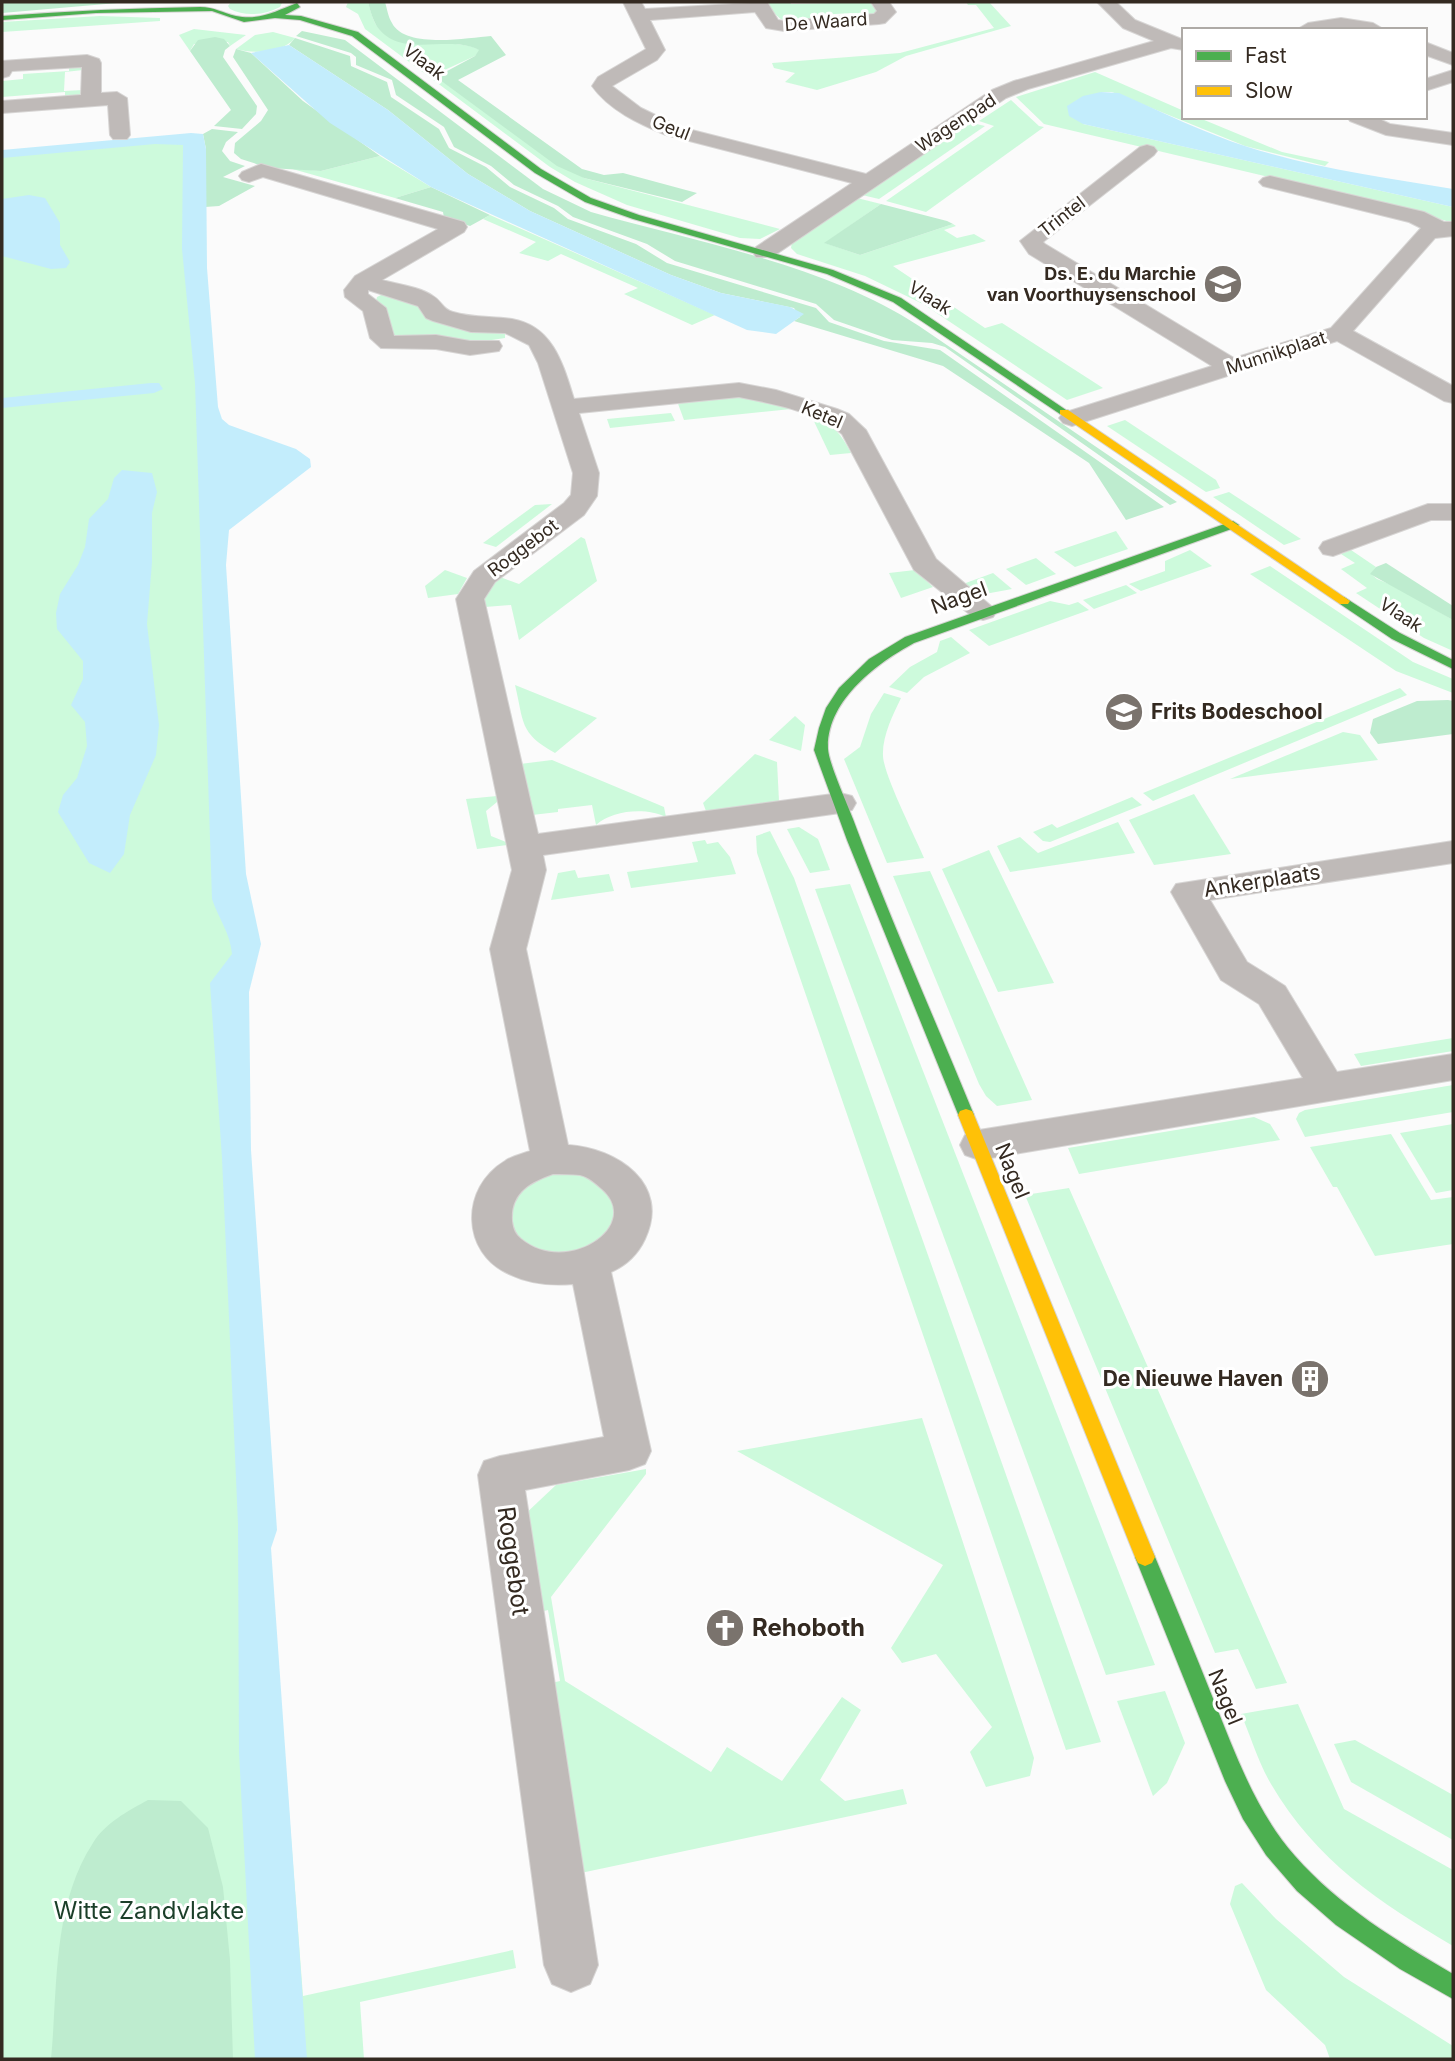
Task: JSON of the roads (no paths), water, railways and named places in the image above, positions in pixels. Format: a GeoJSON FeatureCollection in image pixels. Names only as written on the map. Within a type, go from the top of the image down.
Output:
{"type":"FeatureCollection","features":[{"type":"Feature","properties":{"kind":"street"},"geometry":{"type":"LineString","coordinates":[[2,18],[175,2]]}},
{"type":"Feature","properties":{"kind":"street"},"geometry":{"type":"LineString","coordinates":[[274,16],[291,10],[297,2]]}},
{"type":"Feature","properties":{"kind":"street","name":"Vlaak"},"geometry":{"type":"LineString","coordinates":[[297,2],[344,20],[352,26],[355,34]]}},
{"type":"Feature","properties":{"kind":"street","name":"De Waard"},"geometry":{"type":"LineString","coordinates":[[635,8],[758,4],[772,24],[794,26],[879,19],[887,12],[880,2]]}},
{"type":"Feature","properties":{"kind":"street"},"geometry":{"type":"LineString","coordinates":[[1107,2],[1129,24],[1177,44]]}},
{"type":"Feature","properties":{"kind":"street","name":"Vlaak"},"geometry":{"type":"LineString","coordinates":[[96,11],[215,5],[221,15],[236,18],[301,18],[355,34],[538,171],[573,193],[629,215],[845,277],[897,300],[1395,636],[1453,665]]}},
{"type":"Feature","properties":{"kind":"street"},"geometry":{"type":"LineString","coordinates":[[1321,23],[1365,7]]}},
{"type":"Feature","properties":{"kind":"street","name":"Geul"},"geometry":{"type":"LineString","coordinates":[[635,8],[656,50],[605,81],[602,86],[608,94],[667,129],[867,181]]}},
{"type":"Feature","properties":{"kind":"street"},"geometry":{"type":"LineString","coordinates":[[1321,23],[1356,22],[1371,28]]}},
{"type":"Feature","properties":{"kind":"street","name":"Wagenpad"},"geometry":{"type":"LineString","coordinates":[[764,252],[867,181],[1005,92],[1177,44]]}},
{"type":"Feature","properties":{"kind":"street"},"geometry":{"type":"LineString","coordinates":[[1427,49],[1453,59]]}},
{"type":"Feature","properties":{"kind":"street"},"geometry":{"type":"LineString","coordinates":[[2,72],[3,66],[88,61],[92,63],[92,100]]}},
{"type":"Feature","properties":{"kind":"street"},"geometry":{"type":"LineString","coordinates":[[1427,84],[1453,76]]}},
{"type":"Feature","properties":{"kind":"street"},"geometry":{"type":"LineString","coordinates":[[2,107],[117,98],[120,135]]}},
{"type":"Feature","properties":{"kind":"street"},"geometry":{"type":"LineString","coordinates":[[1362,119],[1386,129],[1453,139]]}},
{"type":"Feature","properties":{"kind":"street","name":"Trintel"},"geometry":{"type":"LineString","coordinates":[[1147,151],[1031,241],[1037,249],[1231,367]]}},
{"type":"Feature","properties":{"kind":"street"},"geometry":{"type":"LineString","coordinates":[[249,176],[261,170],[456,227],[363,281],[356,290],[357,298],[374,308],[382,338],[389,344],[436,342],[470,348],[539,341]]}},
{"type":"Feature","properties":{"kind":"street","name":"Munnikplaat"},"geometry":{"type":"LineString","coordinates":[[1270,181],[1416,217],[1447,229]]}},
{"type":"Feature","properties":{"kind":"street","name":"Munnikplaat"},"geometry":{"type":"LineString","coordinates":[[1072,418],[1339,333],[1427,233],[1447,229]]}},
{"type":"Feature","properties":{"kind":"street"},"geometry":{"type":"LineString","coordinates":[[363,281],[422,299],[429,303],[434,313],[441,316],[471,325],[510,326],[539,341]]}},
{"type":"Feature","properties":{"kind":"street"},"geometry":{"type":"LineString","coordinates":[[1339,333],[1453,396]]}},
{"type":"Feature","properties":{"kind":"street","name":"Roggebot"},"geometry":{"type":"LineString","coordinates":[[539,341],[546,352],[586,473],[584,496],[574,509],[484,577],[470,599],[529,870],[508,949],[551,1159]]}},
{"type":"Feature","properties":{"kind":"street","name":"Ketel"},"geometry":{"type":"LineString","coordinates":[[565,407],[739,390],[767,394],[841,419],[853,430],[924,564],[983,611]]}},
{"type":"Feature","properties":{"kind":"street"},"geometry":{"type":"LineString","coordinates":[[1333,548],[1428,512],[1453,512]]}},
{"type":"Feature","properties":{"kind":"street","name":"Nagel"},"geometry":{"type":"LineString","coordinates":[[1233,525],[983,611],[894,646],[862,669],[846,687],[834,707],[822,739],[823,759],[1241,1793],[1268,1840],[1294,1871],[1361,1928],[1453,1987]]}},
{"type":"Feature","properties":{"kind":"street"},"geometry":{"type":"LineString","coordinates":[[524,847],[840,803]]}},
{"type":"Feature","properties":{"kind":"street","name":"Ankerplaats"},"geometry":{"type":"LineString","coordinates":[[1328,1087],[1272,995],[1234,971],[1188,892],[1453,852]]}},
{"type":"Feature","properties":{"kind":"street"},"geometry":{"type":"LineString","coordinates":[[979,1145],[1453,1067]]}},
{"type":"Feature","properties":{"kind":"street"},"geometry":{"type":"LineString","coordinates":[[575,1158],[597,1164],[616,1175],[629,1191],[634,1209],[625,1237],[610,1253],[589,1264],[567,1269],[533,1267],[506,1253],[491,1230],[489,1213],[499,1189],[521,1170],[551,1159],[575,1158]]}},
{"type":"Feature","properties":{"kind":"street","name":"Roggebot"},"geometry":{"type":"LineString","coordinates":[[571,1965],[500,1475],[629,1451],[589,1264]]}},
{"type":"Feature","properties":{"kind":"water"},"geometry":{"type":"Polygon","coordinates":[[[289,45],[388,110],[468,174],[530,211],[671,275],[721,293],[790,307],[804,314],[776,334],[747,330],[431,187],[330,123],[251,53],[289,45]]]}},
{"type":"Feature","properties":{"kind":"water"},"geometry":{"type":"Polygon","coordinates":[[[1101,92],[1119,93],[1215,135],[1298,161],[1453,189],[1453,207],[1083,124],[1069,116],[1067,106],[1083,96],[1101,92]]]}},
{"type":"Feature","properties":{"kind":"water"},"geometry":{"type":"Polygon","coordinates":[[[203,134],[206,149],[207,268],[218,407],[222,419],[229,425],[296,449],[310,459],[311,467],[229,530],[226,565],[246,874],[261,944],[249,992],[251,1150],[277,1530],[271,1548],[307,2059],[255,2059],[239,1752],[238,1524],[222,1158],[210,983],[232,954],[227,932],[212,899],[195,383],[182,249],[183,145],[155,144],[2,158],[2,150],[203,134]]]}},
{"type":"Feature","properties":{"kind":"water"},"geometry":{"type":"Polygon","coordinates":[[[29,195],[45,198],[60,223],[60,245],[70,262],[66,268],[51,269],[2,256],[2,199],[29,195]]]}},
{"type":"Feature","properties":{"kind":"water"},"geometry":{"type":"Polygon","coordinates":[[[159,383],[163,389],[154,393],[2,408],[2,398],[159,383]]]}},
{"type":"Feature","properties":{"kind":"water"},"geometry":{"type":"Polygon","coordinates":[[[122,470],[152,473],[157,492],[152,513],[152,562],[147,624],[159,725],[156,755],[130,815],[124,854],[110,873],[89,863],[58,812],[63,795],[77,778],[87,746],[85,722],[71,705],[83,679],[83,661],[57,629],[56,613],[60,594],[78,565],[85,547],[89,519],[108,499],[114,478],[122,470]]]}},
{"type":"Feature","properties":{"kind":"place","name":"Ds. E. du Marchie van Voorthuysenschool"},"geometry":{"type":"Point","coordinates":[1223,284]}},
{"type":"Feature","properties":{"kind":"place","name":"Frits Bodeschool"},"geometry":{"type":"Point","coordinates":[1124,712]}},
{"type":"Feature","properties":{"kind":"place","name":"De Nieuwe Haven"},"geometry":{"type":"Point","coordinates":[1310,1379]}},
{"type":"Feature","properties":{"kind":"place","name":"Rehoboth"},"geometry":{"type":"Point","coordinates":[725,1628]}},
{"type":"Feature","properties":{"kind":"park label","name":"Witte Zandvlakte"},"geometry":{"type":"Point","coordinates":[149,1911]}}]}
